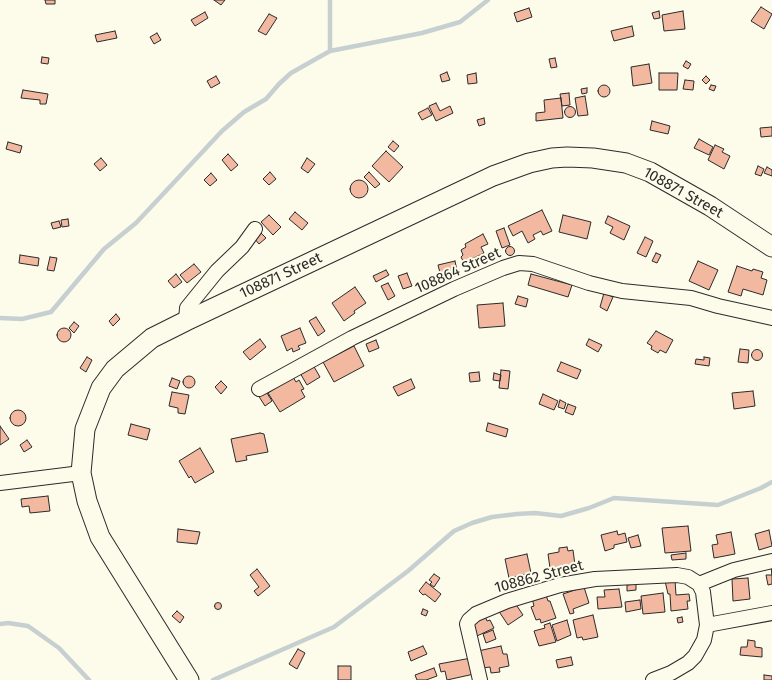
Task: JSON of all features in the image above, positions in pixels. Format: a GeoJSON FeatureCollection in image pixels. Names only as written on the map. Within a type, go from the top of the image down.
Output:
{"type":"FeatureCollection","features":[{"type":"Feature","properties":{"kind":"street","name":"108871 Street"},"geometry":{"type":"LineString","coordinates":[[189,680],[100,537],[86,501],[81,473],[86,430],[102,388],[115,369],[152,338],[186,320],[493,176],[529,163],[552,158],[593,158],[626,163],[650,172],[710,206],[772,247]]}},
{"type":"Feature","properties":{"kind":"street"},"geometry":{"type":"LineString","coordinates":[[186,320],[187,308],[217,271],[242,247],[255,229]]}},
{"type":"Feature","properties":{"kind":"street","name":"108864 Street"},"geometry":{"type":"LineString","coordinates":[[259,389],[352,338],[454,289],[503,268],[519,264],[533,264],[589,283],[622,291],[670,294],[772,318]]}},
{"type":"Feature","properties":{"kind":"street"},"geometry":{"type":"LineString","coordinates":[[0,483],[81,473]]}},
{"type":"Feature","properties":{"kind":"street"},"geometry":{"type":"LineString","coordinates":[[653,680],[688,663],[695,656],[704,640],[707,625],[704,592],[699,584],[734,570],[772,561]]}},
{"type":"Feature","properties":{"kind":"street","name":"108862 Street"},"geometry":{"type":"LineString","coordinates":[[480,680],[467,624],[469,620],[483,611],[507,601],[560,585],[595,579],[677,576],[688,577],[699,584]]}},
{"type":"Feature","properties":{"kind":"street"},"geometry":{"type":"LineString","coordinates":[[707,625],[772,613]]}},
{"type":"Feature","properties":{"kind":"building"},"geometry":{"type":"Polygon","coordinates":[[[45,0],[55,0],[55,4],[46,4],[45,0]]]}},
{"type":"Feature","properties":{"kind":"building"},"geometry":{"type":"Polygon","coordinates":[[[214,0],[225,0],[221,5],[214,0]]]}},
{"type":"Feature","properties":{"kind":"building"},"geometry":{"type":"Polygon","coordinates":[[[761,7],[772,14],[764,29],[751,21],[761,7]]]}},
{"type":"Feature","properties":{"kind":"building"},"geometry":{"type":"Polygon","coordinates":[[[529,8],[532,17],[517,22],[514,13],[529,8]]]}},
{"type":"Feature","properties":{"kind":"building"},"geometry":{"type":"Polygon","coordinates":[[[659,11],[660,18],[654,19],[652,13],[659,11]]]}},
{"type":"Feature","properties":{"kind":"building"},"geometry":{"type":"Polygon","coordinates":[[[683,11],[685,29],[664,31],[662,15],[683,11]]]}},
{"type":"Feature","properties":{"kind":"building"},"geometry":{"type":"Polygon","coordinates":[[[205,12],[208,18],[195,26],[191,20],[205,12]]]}},
{"type":"Feature","properties":{"kind":"building"},"geometry":{"type":"Polygon","coordinates":[[[269,14],[277,18],[266,35],[258,31],[269,14]]]}},
{"type":"Feature","properties":{"kind":"building"},"geometry":{"type":"Polygon","coordinates":[[[632,26],[634,36],[614,41],[611,31],[632,26]]]}},
{"type":"Feature","properties":{"kind":"building"},"geometry":{"type":"Polygon","coordinates":[[[115,31],[117,38],[97,42],[95,35],[115,31]]]}},
{"type":"Feature","properties":{"kind":"building"},"geometry":{"type":"Polygon","coordinates":[[[157,33],[161,40],[154,44],[150,37],[157,33]]]}},
{"type":"Feature","properties":{"kind":"building"},"geometry":{"type":"Polygon","coordinates":[[[42,57],[49,58],[48,64],[41,63],[42,57]]]}},
{"type":"Feature","properties":{"kind":"building"},"geometry":{"type":"Polygon","coordinates":[[[555,58],[557,67],[551,68],[549,59],[555,58]]]}},
{"type":"Feature","properties":{"kind":"building"},"geometry":{"type":"Polygon","coordinates":[[[686,61],[691,64],[688,69],[683,66],[686,61]]]}},
{"type":"Feature","properties":{"kind":"building"},"geometry":{"type":"Polygon","coordinates":[[[649,64],[652,83],[633,86],[631,67],[649,64]]]}},
{"type":"Feature","properties":{"kind":"building"},"geometry":{"type":"Polygon","coordinates":[[[447,72],[450,80],[442,82],[440,75],[447,72]]]}},
{"type":"Feature","properties":{"kind":"building"},"geometry":{"type":"Polygon","coordinates":[[[476,73],[477,83],[468,84],[467,75],[476,73]]]}},
{"type":"Feature","properties":{"kind":"building"},"geometry":{"type":"Polygon","coordinates":[[[659,73],[678,73],[677,90],[659,90],[659,73]]]}},
{"type":"Feature","properties":{"kind":"building"},"geometry":{"type":"Polygon","coordinates":[[[216,76],[220,83],[211,88],[207,81],[216,76]]]}},
{"type":"Feature","properties":{"kind":"building"},"geometry":{"type":"Polygon","coordinates":[[[706,76],[710,80],[706,84],[702,80],[706,76]]]}},
{"type":"Feature","properties":{"kind":"building"},"geometry":{"type":"Polygon","coordinates":[[[685,80],[694,81],[693,90],[683,89],[685,80]]]}},
{"type":"Feature","properties":{"kind":"building"},"geometry":{"type":"Polygon","coordinates":[[[602,85],[606,85],[610,91],[606,97],[602,97],[598,93],[598,89],[602,85]]]}},
{"type":"Feature","properties":{"kind":"building"},"geometry":{"type":"Polygon","coordinates":[[[711,85],[716,86],[714,91],[709,89],[711,85]]]}},
{"type":"Feature","properties":{"kind":"building"},"geometry":{"type":"Polygon","coordinates":[[[587,88],[587,93],[582,94],[581,89],[587,88]]]}},
{"type":"Feature","properties":{"kind":"building"},"geometry":{"type":"Polygon","coordinates":[[[23,90],[48,94],[46,104],[40,104],[40,100],[21,98],[23,90]]]}},
{"type":"Feature","properties":{"kind":"building"},"geometry":{"type":"Polygon","coordinates":[[[569,93],[570,105],[562,106],[560,94],[569,93]]]}},
{"type":"Feature","properties":{"kind":"building"},"geometry":{"type":"Polygon","coordinates":[[[585,96],[588,115],[578,116],[575,98],[585,96]]]}},
{"type":"Feature","properties":{"kind":"building"},"geometry":{"type":"Polygon","coordinates":[[[561,98],[563,118],[536,121],[536,113],[545,112],[544,100],[561,98]]]}},
{"type":"Feature","properties":{"kind":"building"},"geometry":{"type":"Polygon","coordinates":[[[436,103],[440,111],[450,106],[453,113],[436,121],[429,106],[436,103]]]}},
{"type":"Feature","properties":{"kind":"building"},"geometry":{"type":"Polygon","coordinates":[[[568,107],[572,107],[575,112],[574,116],[568,117],[565,114],[565,110],[568,107]]]}},
{"type":"Feature","properties":{"kind":"building"},"geometry":{"type":"Polygon","coordinates":[[[428,108],[432,115],[422,120],[418,113],[428,108]]]}},
{"type":"Feature","properties":{"kind":"building"},"geometry":{"type":"Polygon","coordinates":[[[484,118],[485,124],[479,126],[477,120],[484,118]]]}},
{"type":"Feature","properties":{"kind":"building"},"geometry":{"type":"Polygon","coordinates":[[[652,121],[670,126],[668,134],[650,130],[652,121]]]}},
{"type":"Feature","properties":{"kind":"building"},"geometry":{"type":"Polygon","coordinates":[[[772,127],[772,136],[761,137],[760,128],[772,127]]]}},
{"type":"Feature","properties":{"kind":"building"},"geometry":{"type":"Polygon","coordinates":[[[699,139],[713,147],[709,155],[694,148],[699,139]]]}},
{"type":"Feature","properties":{"kind":"building"},"geometry":{"type":"Polygon","coordinates":[[[393,141],[399,146],[394,152],[388,147],[393,141]]]}},
{"type":"Feature","properties":{"kind":"building"},"geometry":{"type":"Polygon","coordinates":[[[8,142],[22,146],[20,153],[6,149],[8,142]]]}},
{"type":"Feature","properties":{"kind":"building"},"geometry":{"type":"Polygon","coordinates":[[[715,145],[724,149],[722,152],[730,156],[724,169],[708,160],[715,145]]]}},
{"type":"Feature","properties":{"kind":"building"},"geometry":{"type":"Polygon","coordinates":[[[386,151],[403,167],[389,182],[372,166],[386,151]]]}},
{"type":"Feature","properties":{"kind":"building"},"geometry":{"type":"Polygon","coordinates":[[[228,154],[238,165],[231,171],[222,160],[228,154]]]}},
{"type":"Feature","properties":{"kind":"building"},"geometry":{"type":"Polygon","coordinates":[[[101,158],[107,165],[100,171],[94,164],[101,158]]]}},
{"type":"Feature","properties":{"kind":"building"},"geometry":{"type":"Polygon","coordinates":[[[307,158],[315,164],[308,173],[301,168],[307,158]]]}},
{"type":"Feature","properties":{"kind":"building"},"geometry":{"type":"Polygon","coordinates":[[[758,166],[764,169],[761,176],[755,174],[758,166]]]}},
{"type":"Feature","properties":{"kind":"building"},"geometry":{"type":"Polygon","coordinates":[[[767,167],[772,170],[772,176],[764,173],[767,167]]]}},
{"type":"Feature","properties":{"kind":"building"},"geometry":{"type":"Polygon","coordinates":[[[270,172],[276,179],[269,185],[263,179],[270,172]]]}},
{"type":"Feature","properties":{"kind":"building"},"geometry":{"type":"Polygon","coordinates":[[[369,172],[380,184],[375,188],[364,177],[369,172]]]}},
{"type":"Feature","properties":{"kind":"building"},"geometry":{"type":"Polygon","coordinates":[[[211,173],[217,180],[210,186],[204,180],[211,173]]]}},
{"type":"Feature","properties":{"kind":"building"},"geometry":{"type":"Polygon","coordinates":[[[359,180],[365,183],[368,189],[365,195],[359,198],[353,195],[350,189],[353,183],[359,180]]]}},
{"type":"Feature","properties":{"kind":"building"},"geometry":{"type":"Polygon","coordinates":[[[542,210],[552,231],[543,235],[541,231],[533,235],[535,239],[528,243],[522,231],[513,236],[508,226],[542,210]]]}},
{"type":"Feature","properties":{"kind":"building"},"geometry":{"type":"Polygon","coordinates":[[[295,212],[308,223],[302,230],[289,219],[295,212]]]}},
{"type":"Feature","properties":{"kind":"building"},"geometry":{"type":"Polygon","coordinates":[[[269,215],[281,227],[273,235],[261,222],[269,215]]]}},
{"type":"Feature","properties":{"kind":"building"},"geometry":{"type":"Polygon","coordinates":[[[563,215],[591,222],[587,239],[559,232],[563,215]]]}},
{"type":"Feature","properties":{"kind":"building"},"geometry":{"type":"Polygon","coordinates":[[[608,216],[630,226],[624,240],[610,233],[613,227],[605,223],[608,216]]]}},
{"type":"Feature","properties":{"kind":"building"},"geometry":{"type":"Polygon","coordinates":[[[68,219],[69,226],[62,227],[61,220],[68,219]]]}},
{"type":"Feature","properties":{"kind":"building"},"geometry":{"type":"Polygon","coordinates":[[[59,221],[61,227],[53,229],[51,223],[59,221]]]}},
{"type":"Feature","properties":{"kind":"building"},"geometry":{"type":"Polygon","coordinates":[[[504,228],[510,245],[502,248],[496,231],[504,228]]]}},
{"type":"Feature","properties":{"kind":"building"},"geometry":{"type":"Polygon","coordinates":[[[260,232],[266,238],[259,244],[254,238],[260,232]]]}},
{"type":"Feature","properties":{"kind":"building"},"geometry":{"type":"Polygon","coordinates":[[[483,234],[488,244],[481,247],[484,253],[464,263],[461,257],[463,255],[461,250],[466,247],[465,244],[483,234]]]}},
{"type":"Feature","properties":{"kind":"building"},"geometry":{"type":"Polygon","coordinates":[[[645,237],[653,241],[646,257],[637,253],[645,237]]]}},
{"type":"Feature","properties":{"kind":"building"},"geometry":{"type":"Polygon","coordinates":[[[510,246],[515,251],[510,256],[505,251],[510,246]]]}},
{"type":"Feature","properties":{"kind":"building"},"geometry":{"type":"Polygon","coordinates":[[[656,253],[661,255],[657,263],[652,261],[656,253]]]}},
{"type":"Feature","properties":{"kind":"building"},"geometry":{"type":"Polygon","coordinates":[[[20,255],[39,258],[38,266],[19,263],[20,255]]]}},
{"type":"Feature","properties":{"kind":"building"},"geometry":{"type":"Polygon","coordinates":[[[50,257],[57,258],[54,271],[47,270],[50,257]]]}},
{"type":"Feature","properties":{"kind":"building"},"geometry":{"type":"Polygon","coordinates":[[[455,261],[458,275],[450,277],[449,271],[440,273],[438,265],[455,261]]]}},
{"type":"Feature","properties":{"kind":"building"},"geometry":{"type":"Polygon","coordinates":[[[698,261],[718,270],[709,290],[689,281],[698,261]]]}},
{"type":"Feature","properties":{"kind":"building"},"geometry":{"type":"Polygon","coordinates":[[[194,264],[201,272],[187,283],[180,275],[194,264]]]}},
{"type":"Feature","properties":{"kind":"building"},"geometry":{"type":"Polygon","coordinates":[[[737,266],[763,272],[761,278],[767,280],[763,295],[743,289],[741,296],[728,292],[737,266]]]}},
{"type":"Feature","properties":{"kind":"building"},"geometry":{"type":"Polygon","coordinates":[[[386,270],[389,275],[376,282],[373,276],[386,270]]]}},
{"type":"Feature","properties":{"kind":"building"},"geometry":{"type":"Polygon","coordinates":[[[407,273],[412,286],[403,289],[398,276],[407,273]]]}},
{"type":"Feature","properties":{"kind":"building"},"geometry":{"type":"Polygon","coordinates":[[[176,274],[182,282],[174,288],[168,281],[176,274]]]}},
{"type":"Feature","properties":{"kind":"building"},"geometry":{"type":"Polygon","coordinates":[[[531,274],[572,285],[568,297],[528,285],[531,274]]]}},
{"type":"Feature","properties":{"kind":"building"},"geometry":{"type":"Polygon","coordinates":[[[388,283],[395,296],[388,300],[381,286],[388,283]]]}},
{"type":"Feature","properties":{"kind":"building"},"geometry":{"type":"Polygon","coordinates":[[[355,287],[366,303],[344,321],[332,303],[355,287]]]}},
{"type":"Feature","properties":{"kind":"building"},"geometry":{"type":"Polygon","coordinates":[[[604,293],[613,297],[607,311],[600,307],[604,293]]]}},
{"type":"Feature","properties":{"kind":"building"},"geometry":{"type":"Polygon","coordinates":[[[518,296],[528,299],[526,307],[515,304],[518,296]]]}},
{"type":"Feature","properties":{"kind":"building"},"geometry":{"type":"Polygon","coordinates":[[[503,303],[505,326],[479,328],[477,305],[503,303]]]}},
{"type":"Feature","properties":{"kind":"building"},"geometry":{"type":"Polygon","coordinates":[[[116,314],[120,319],[113,326],[109,321],[116,314]]]}},
{"type":"Feature","properties":{"kind":"building"},"geometry":{"type":"Polygon","coordinates":[[[316,317],[325,331],[318,336],[309,321],[316,317]]]}},
{"type":"Feature","properties":{"kind":"building"},"geometry":{"type":"Polygon","coordinates":[[[74,322],[79,326],[74,333],[69,328],[74,322]]]}},
{"type":"Feature","properties":{"kind":"building"},"geometry":{"type":"Polygon","coordinates":[[[64,328],[69,330],[71,335],[69,340],[64,342],[59,340],[57,335],[59,330],[64,328]]]}},
{"type":"Feature","properties":{"kind":"building"},"geometry":{"type":"Polygon","coordinates":[[[300,328],[306,343],[298,346],[300,349],[293,352],[292,348],[287,351],[281,336],[300,328]]]}},
{"type":"Feature","properties":{"kind":"building"},"geometry":{"type":"Polygon","coordinates":[[[656,331],[673,340],[666,353],[660,350],[658,353],[651,349],[652,346],[647,343],[656,331]]]}},
{"type":"Feature","properties":{"kind":"building"},"geometry":{"type":"Polygon","coordinates":[[[260,339],[266,347],[250,360],[243,352],[260,339]]]}},
{"type":"Feature","properties":{"kind":"building"},"geometry":{"type":"Polygon","coordinates":[[[589,339],[602,345],[598,352],[586,345],[589,339]]]}},
{"type":"Feature","properties":{"kind":"building"},"geometry":{"type":"Polygon","coordinates":[[[376,340],[379,348],[369,352],[366,344],[376,340]]]}},
{"type":"Feature","properties":{"kind":"building"},"geometry":{"type":"Polygon","coordinates":[[[354,346],[364,366],[334,382],[323,362],[354,346]]]}},
{"type":"Feature","properties":{"kind":"building"},"geometry":{"type":"Polygon","coordinates":[[[740,349],[749,350],[748,363],[738,362],[740,349]]]}},
{"type":"Feature","properties":{"kind":"building"},"geometry":{"type":"Polygon","coordinates":[[[757,349],[763,355],[757,361],[751,355],[757,349]]]}},
{"type":"Feature","properties":{"kind":"building"},"geometry":{"type":"Polygon","coordinates":[[[87,357],[92,360],[86,372],[80,368],[87,357]]]}},
{"type":"Feature","properties":{"kind":"building"},"geometry":{"type":"Polygon","coordinates":[[[704,357],[710,358],[709,366],[695,364],[696,359],[704,360],[704,357]]]}},
{"type":"Feature","properties":{"kind":"building"},"geometry":{"type":"Polygon","coordinates":[[[561,362],[581,370],[577,379],[557,371],[561,362]]]}},
{"type":"Feature","properties":{"kind":"building"},"geometry":{"type":"Polygon","coordinates":[[[313,365],[320,377],[307,385],[300,373],[313,365]]]}},
{"type":"Feature","properties":{"kind":"building"},"geometry":{"type":"Polygon","coordinates":[[[501,370],[510,371],[508,389],[499,388],[501,370]]]}},
{"type":"Feature","properties":{"kind":"building"},"geometry":{"type":"Polygon","coordinates":[[[479,372],[480,381],[470,382],[469,373],[479,372]]]}},
{"type":"Feature","properties":{"kind":"building"},"geometry":{"type":"Polygon","coordinates":[[[494,373],[501,375],[500,381],[493,380],[494,373]]]}},
{"type":"Feature","properties":{"kind":"building"},"geometry":{"type":"Polygon","coordinates":[[[191,376],[194,377],[194,387],[187,388],[184,387],[183,380],[184,377],[191,376]]]}},
{"type":"Feature","properties":{"kind":"building"},"geometry":{"type":"Polygon","coordinates":[[[293,377],[296,382],[299,380],[304,389],[301,390],[305,397],[280,412],[268,393],[293,377]]]}},
{"type":"Feature","properties":{"kind":"building"},"geometry":{"type":"Polygon","coordinates":[[[172,378],[180,381],[177,389],[169,386],[172,378]]]}},
{"type":"Feature","properties":{"kind":"building"},"geometry":{"type":"Polygon","coordinates":[[[411,379],[415,388],[398,396],[393,387],[411,379]]]}},
{"type":"Feature","properties":{"kind":"building"},"geometry":{"type":"Polygon","coordinates":[[[221,381],[227,387],[221,394],[215,387],[221,381]]]}},
{"type":"Feature","properties":{"kind":"building"},"geometry":{"type":"Polygon","coordinates":[[[265,390],[272,401],[265,406],[258,395],[265,390]]]}},
{"type":"Feature","properties":{"kind":"building"},"geometry":{"type":"Polygon","coordinates":[[[753,391],[755,406],[734,409],[732,393],[753,391]]]}},
{"type":"Feature","properties":{"kind":"building"},"geometry":{"type":"Polygon","coordinates":[[[172,392],[189,395],[185,414],[178,413],[178,408],[169,406],[172,392]]]}},
{"type":"Feature","properties":{"kind":"building"},"geometry":{"type":"Polygon","coordinates":[[[543,394],[558,401],[554,410],[539,404],[543,394]]]}},
{"type":"Feature","properties":{"kind":"building"},"geometry":{"type":"Polygon","coordinates":[[[560,400],[566,403],[564,409],[558,407],[560,400]]]}},
{"type":"Feature","properties":{"kind":"building"},"geometry":{"type":"Polygon","coordinates":[[[568,404],[576,407],[573,415],[565,412],[568,404]]]}},
{"type":"Feature","properties":{"kind":"building"},"geometry":{"type":"Polygon","coordinates":[[[18,410],[26,418],[18,426],[10,418],[18,410]]]}},
{"type":"Feature","properties":{"kind":"building"},"geometry":{"type":"Polygon","coordinates":[[[488,423],[508,429],[506,437],[486,431],[488,423]]]}},
{"type":"Feature","properties":{"kind":"building"},"geometry":{"type":"Polygon","coordinates":[[[131,424],[150,429],[147,440],[128,435],[131,424]]]}},
{"type":"Feature","properties":{"kind":"building"},"geometry":{"type":"Polygon","coordinates":[[[0,426],[9,439],[0,445],[0,426]]]}},
{"type":"Feature","properties":{"kind":"building"},"geometry":{"type":"Polygon","coordinates":[[[260,433],[264,434],[268,452],[246,456],[247,460],[236,462],[231,439],[260,433]]]}},
{"type":"Feature","properties":{"kind":"building"},"geometry":{"type":"Polygon","coordinates":[[[27,440],[32,447],[24,452],[20,445],[27,440]]]}},
{"type":"Feature","properties":{"kind":"building"},"geometry":{"type":"Polygon","coordinates":[[[200,448],[214,472],[195,483],[191,476],[189,478],[179,461],[200,448]]]}},
{"type":"Feature","properties":{"kind":"building"},"geometry":{"type":"Polygon","coordinates":[[[48,496],[50,511],[30,513],[29,506],[22,507],[21,499],[48,496]]]}},
{"type":"Feature","properties":{"kind":"building"},"geometry":{"type":"Polygon","coordinates":[[[688,526],[691,551],[665,553],[662,528],[688,526]]]}},
{"type":"Feature","properties":{"kind":"building"},"geometry":{"type":"Polygon","coordinates":[[[178,529],[200,532],[197,544],[177,542],[178,529]]]}},
{"type":"Feature","properties":{"kind":"building"},"geometry":{"type":"Polygon","coordinates":[[[769,530],[772,546],[759,550],[755,534],[769,530]]]}},
{"type":"Feature","properties":{"kind":"building"},"geometry":{"type":"Polygon","coordinates":[[[617,531],[618,535],[625,533],[627,542],[614,545],[614,548],[605,551],[601,535],[617,531]]]}},
{"type":"Feature","properties":{"kind":"building"},"geometry":{"type":"Polygon","coordinates":[[[731,532],[735,554],[714,558],[712,545],[718,544],[716,535],[731,532]]]}},
{"type":"Feature","properties":{"kind":"building"},"geometry":{"type":"Polygon","coordinates":[[[638,535],[641,546],[631,548],[628,538],[638,535]]]}},
{"type":"Feature","properties":{"kind":"building"},"geometry":{"type":"Polygon","coordinates":[[[567,547],[568,551],[573,550],[575,565],[550,568],[548,554],[559,552],[559,548],[567,547]]]}},
{"type":"Feature","properties":{"kind":"building"},"geometry":{"type":"Polygon","coordinates":[[[686,553],[686,559],[672,560],[671,555],[686,553]]]}},
{"type":"Feature","properties":{"kind":"building"},"geometry":{"type":"Polygon","coordinates":[[[527,554],[531,573],[509,578],[505,559],[527,554]]]}},
{"type":"Feature","properties":{"kind":"building"},"geometry":{"type":"Polygon","coordinates":[[[257,569],[270,586],[258,596],[254,591],[259,587],[250,575],[257,569]]]}},
{"type":"Feature","properties":{"kind":"building"},"geometry":{"type":"Polygon","coordinates":[[[434,574],[440,578],[434,587],[430,584],[432,582],[429,580],[434,574]]]}},
{"type":"Feature","properties":{"kind":"building"},"geometry":{"type":"Polygon","coordinates":[[[766,575],[772,575],[772,584],[768,585],[766,575]]]}},
{"type":"Feature","properties":{"kind":"building"},"geometry":{"type":"Polygon","coordinates":[[[748,578],[750,599],[733,601],[732,579],[748,578]]]}},
{"type":"Feature","properties":{"kind":"building"},"geometry":{"type":"Polygon","coordinates":[[[675,580],[676,595],[689,594],[690,601],[687,601],[688,609],[671,611],[670,594],[668,594],[665,581],[675,580]]]}},
{"type":"Feature","properties":{"kind":"building"},"geometry":{"type":"Polygon","coordinates":[[[426,582],[441,594],[435,602],[419,591],[426,582]]]}},
{"type":"Feature","properties":{"kind":"building"},"geometry":{"type":"Polygon","coordinates":[[[636,584],[636,590],[627,591],[627,585],[636,584]]]}},
{"type":"Feature","properties":{"kind":"building"},"geometry":{"type":"Polygon","coordinates":[[[584,587],[589,603],[573,609],[574,613],[570,614],[563,594],[584,587]]]}},
{"type":"Feature","properties":{"kind":"building"},"geometry":{"type":"Polygon","coordinates":[[[619,589],[622,607],[598,609],[597,597],[605,597],[604,590],[619,589]]]}},
{"type":"Feature","properties":{"kind":"building"},"geometry":{"type":"Polygon","coordinates":[[[663,593],[665,612],[643,614],[641,596],[663,593]]]}},
{"type":"Feature","properties":{"kind":"building"},"geometry":{"type":"Polygon","coordinates":[[[546,595],[556,618],[541,623],[540,619],[536,620],[531,607],[534,606],[532,598],[546,595]]]}},
{"type":"Feature","properties":{"kind":"building"},"geometry":{"type":"Polygon","coordinates":[[[513,600],[523,615],[508,625],[498,610],[513,600]]]}},
{"type":"Feature","properties":{"kind":"building"},"geometry":{"type":"Polygon","coordinates":[[[640,600],[641,609],[626,612],[625,602],[640,600]]]}},
{"type":"Feature","properties":{"kind":"building"},"geometry":{"type":"Polygon","coordinates":[[[218,603],[221,606],[218,609],[215,606],[218,603]]]}},
{"type":"Feature","properties":{"kind":"building"},"geometry":{"type":"Polygon","coordinates":[[[423,609],[428,611],[426,616],[421,614],[423,609]]]}},
{"type":"Feature","properties":{"kind":"building"},"geometry":{"type":"Polygon","coordinates":[[[177,611],[184,617],[180,623],[172,616],[177,611]]]}},
{"type":"Feature","properties":{"kind":"building"},"geometry":{"type":"Polygon","coordinates":[[[484,614],[487,621],[490,620],[494,628],[477,636],[470,620],[484,614]]]}},
{"type":"Feature","properties":{"kind":"building"},"geometry":{"type":"Polygon","coordinates":[[[593,615],[598,637],[583,640],[582,637],[577,638],[573,620],[593,615]]]}},
{"type":"Feature","properties":{"kind":"building"},"geometry":{"type":"Polygon","coordinates":[[[682,617],[683,622],[678,623],[677,618],[682,617]]]}},
{"type":"Feature","properties":{"kind":"building"},"geometry":{"type":"Polygon","coordinates":[[[567,620],[571,635],[557,641],[552,625],[567,620]]]}},
{"type":"Feature","properties":{"kind":"building"},"geometry":{"type":"Polygon","coordinates":[[[550,623],[556,642],[539,646],[534,631],[545,628],[544,625],[550,623]]]}},
{"type":"Feature","properties":{"kind":"building"},"geometry":{"type":"Polygon","coordinates":[[[493,630],[496,639],[486,643],[483,634],[493,630]]]}},
{"type":"Feature","properties":{"kind":"building"},"geometry":{"type":"Polygon","coordinates":[[[748,640],[755,641],[755,647],[762,648],[762,657],[740,655],[741,647],[747,647],[748,640]]]}},
{"type":"Feature","properties":{"kind":"building"},"geometry":{"type":"Polygon","coordinates":[[[423,646],[427,654],[411,661],[408,652],[423,646]]]}},
{"type":"Feature","properties":{"kind":"building"},"geometry":{"type":"Polygon","coordinates":[[[501,646],[503,654],[507,654],[509,666],[499,668],[500,672],[491,673],[490,667],[482,668],[478,651],[501,646]]]}},
{"type":"Feature","properties":{"kind":"building"},"geometry":{"type":"Polygon","coordinates":[[[298,649],[305,653],[297,669],[289,664],[298,649]]]}},
{"type":"Feature","properties":{"kind":"building"},"geometry":{"type":"Polygon","coordinates":[[[571,657],[573,665],[558,668],[556,660],[571,657]]]}},
{"type":"Feature","properties":{"kind":"building"},"geometry":{"type":"Polygon","coordinates":[[[471,658],[474,674],[447,680],[445,671],[441,672],[439,664],[471,658]]]}},
{"type":"Feature","properties":{"kind":"building"},"geometry":{"type":"Polygon","coordinates":[[[338,666],[351,666],[351,680],[338,680],[338,666]]]}},
{"type":"Feature","properties":{"kind":"building"},"geometry":{"type":"Polygon","coordinates":[[[434,668],[437,676],[426,680],[417,680],[415,675],[434,668]]]}},
{"type":"Feature","properties":{"kind":"building"},"geometry":{"type":"Polygon","coordinates":[[[764,675],[772,676],[772,680],[764,680],[764,675]]]}},
{"type":"Feature","properties":{"kind":"waterway"},"geometry":{"type":"LineString","coordinates":[[330,0],[330,51]]}},
{"type":"Feature","properties":{"kind":"waterway"},"geometry":{"type":"LineString","coordinates":[[0,318],[22,319],[51,312],[104,249],[136,223],[222,131],[244,112],[266,99],[291,73],[330,51],[422,33],[460,22],[488,0]]}},
{"type":"Feature","properties":{"kind":"waterway"},"geometry":{"type":"LineString","coordinates":[[213,680],[334,627],[408,571],[454,531],[472,523],[492,517],[517,514],[535,513],[561,516],[614,498],[718,505],[772,482]]}},
{"type":"Feature","properties":{"kind":"waterway"},"geometry":{"type":"LineString","coordinates":[[0,624],[8,623],[28,626],[59,648],[89,680]]}}]}
